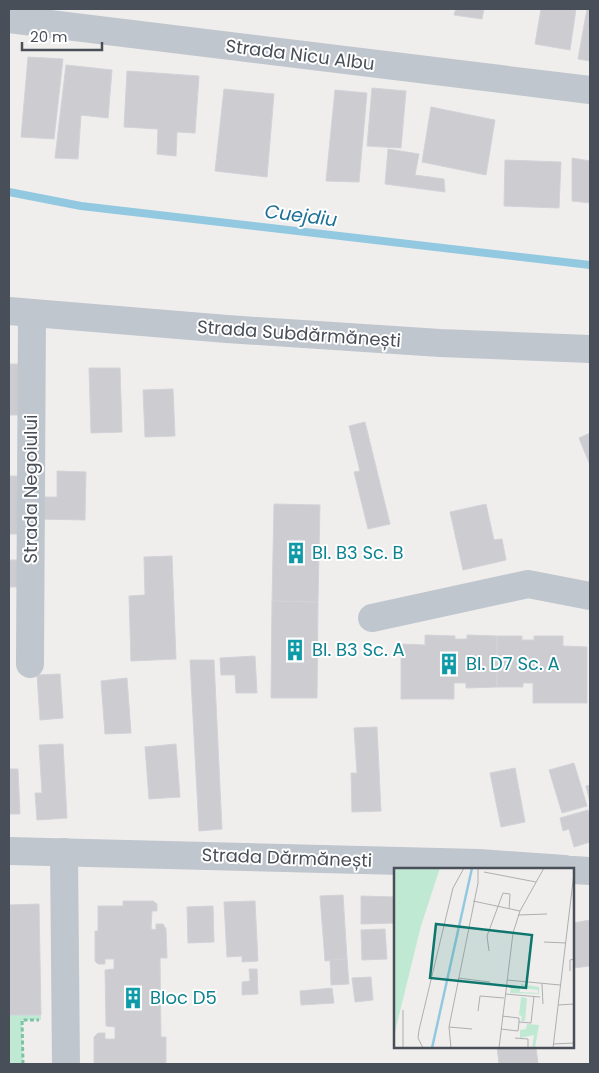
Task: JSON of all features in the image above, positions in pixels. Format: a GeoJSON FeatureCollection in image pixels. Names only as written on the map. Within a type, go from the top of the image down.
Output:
{"type":"FeatureCollection","features":[{"type":"Feature","properties":{"kind":"street","name":"Strada Nicu Albu"},"geometry":{"type":"LineString","coordinates":[[9,19],[590,90]]}},
{"type":"Feature","properties":{"kind":"street","name":"Strada Subdărmănești"},"geometry":{"type":"LineString","coordinates":[[20,313],[440,343],[590,349]]}},
{"type":"Feature","properties":{"kind":"street","name":"Strada Negoiului"},"geometry":{"type":"LineString","coordinates":[[20,313],[30,664]]}},
{"type":"Feature","properties":{"kind":"street"},"geometry":{"type":"LineString","coordinates":[[372,618],[528,584],[590,596]]}},
{"type":"Feature","properties":{"kind":"street","name":"Strada Dărmănești"},"geometry":{"type":"LineString","coordinates":[[9,851],[479,863],[551,868]]}},
{"type":"Feature","properties":{"kind":"street"},"geometry":{"type":"LineString","coordinates":[[64,852],[66,1064]]}},
{"type":"Feature","properties":{"kind":"street"},"geometry":{"type":"LineString","coordinates":[[574,870],[590,871]]}},
{"type":"Feature","properties":{"kind":"green space"},"geometry":{"type":"Polygon","coordinates":[[[9,1015],[41,1015],[41,1020],[22,1020],[23,1064],[9,1064],[9,1015]]]}},
{"type":"Feature","properties":{"kind":"building"},"geometry":{"type":"Polygon","coordinates":[[[456,9],[484,9],[482,19],[454,15],[456,9]]]}},
{"type":"Feature","properties":{"kind":"building"},"geometry":{"type":"Polygon","coordinates":[[[541,9],[576,9],[570,50],[535,44],[541,9]]]}},
{"type":"Feature","properties":{"kind":"building"},"geometry":{"type":"Polygon","coordinates":[[[587,9],[590,9],[590,61],[578,59],[587,9]]]}},
{"type":"Feature","properties":{"kind":"building"},"geometry":{"type":"Polygon","coordinates":[[[28,57],[63,59],[54,139],[21,137],[28,57]]]}},
{"type":"Feature","properties":{"kind":"building"},"geometry":{"type":"Polygon","coordinates":[[[66,65],[112,70],[108,118],[81,115],[78,159],[55,158],[66,65]]]}},
{"type":"Feature","properties":{"kind":"building"},"geometry":{"type":"Polygon","coordinates":[[[127,71],[199,76],[195,133],[177,132],[176,156],[157,154],[158,129],[124,127],[127,71]]]}},
{"type":"Feature","properties":{"kind":"building"},"geometry":{"type":"Polygon","coordinates":[[[372,88],[406,91],[401,148],[367,146],[372,88]]]}},
{"type":"Feature","properties":{"kind":"building"},"geometry":{"type":"Polygon","coordinates":[[[224,89],[274,94],[267,177],[215,171],[224,89]]]}},
{"type":"Feature","properties":{"kind":"building"},"geometry":{"type":"Polygon","coordinates":[[[335,90],[367,93],[359,182],[326,181],[335,90]]]}},
{"type":"Feature","properties":{"kind":"building"},"geometry":{"type":"Polygon","coordinates":[[[431,107],[495,120],[486,175],[422,162],[431,107]]]}},
{"type":"Feature","properties":{"kind":"building"},"geometry":{"type":"Polygon","coordinates":[[[388,149],[419,154],[415,175],[444,179],[445,192],[385,184],[388,149]]]}},
{"type":"Feature","properties":{"kind":"building"},"geometry":{"type":"Polygon","coordinates":[[[572,158],[590,161],[590,203],[572,201],[572,158]]]}},
{"type":"Feature","properties":{"kind":"building"},"geometry":{"type":"Polygon","coordinates":[[[505,160],[561,162],[559,208],[504,206],[505,160]]]}},
{"type":"Feature","properties":{"kind":"building"},"geometry":{"type":"Polygon","coordinates":[[[9,364],[19,364],[18,415],[9,415],[9,364]]]}},
{"type":"Feature","properties":{"kind":"building"},"geometry":{"type":"Polygon","coordinates":[[[89,368],[120,368],[122,432],[91,433],[89,368]]]}},
{"type":"Feature","properties":{"kind":"building"},"geometry":{"type":"Polygon","coordinates":[[[173,389],[175,436],[145,437],[143,390],[173,389]]]}},
{"type":"Feature","properties":{"kind":"building"},"geometry":{"type":"Polygon","coordinates":[[[365,422],[390,524],[368,529],[354,472],[360,471],[349,426],[365,422]]]}},
{"type":"Feature","properties":{"kind":"building"},"geometry":{"type":"Polygon","coordinates":[[[590,433],[590,465],[579,438],[590,433]]]}},
{"type":"Feature","properties":{"kind":"building"},"geometry":{"type":"Polygon","coordinates":[[[57,471],[86,472],[85,520],[36,519],[36,497],[57,497],[57,471]]]}},
{"type":"Feature","properties":{"kind":"building"},"geometry":{"type":"Polygon","coordinates":[[[9,476],[24,476],[23,534],[9,534],[9,476]]]}},
{"type":"Feature","properties":{"kind":"building","name":"Bl. B3 Sc. B"},"geometry":{"type":"Polygon","coordinates":[[[274,504],[320,505],[318,602],[272,601],[274,504]]]}},
{"type":"Feature","properties":{"kind":"building"},"geometry":{"type":"Polygon","coordinates":[[[486,504],[494,540],[502,539],[506,560],[463,570],[450,512],[486,504]]]}},
{"type":"Feature","properties":{"kind":"building"},"geometry":{"type":"Polygon","coordinates":[[[172,556],[176,659],[131,661],[129,596],[145,595],[144,557],[172,556]]]}},
{"type":"Feature","properties":{"kind":"building"},"geometry":{"type":"Polygon","coordinates":[[[9,560],[22,560],[22,587],[9,587],[9,560]]]}},
{"type":"Feature","properties":{"kind":"building","name":"Bl. B3 Sc. A"},"geometry":{"type":"Polygon","coordinates":[[[272,601],[318,602],[317,698],[271,698],[272,601]]]}},
{"type":"Feature","properties":{"kind":"building","name":"Bl. D7 Sc. A"},"geometry":{"type":"Polygon","coordinates":[[[425,635],[455,636],[455,639],[467,639],[467,635],[497,636],[497,687],[466,688],[466,683],[454,683],[454,699],[401,699],[401,644],[425,645],[425,635]]]}},
{"type":"Feature","properties":{"kind":"building"},"geometry":{"type":"Polygon","coordinates":[[[497,636],[522,636],[522,640],[534,640],[534,636],[563,636],[563,646],[587,647],[587,703],[533,703],[533,683],[523,683],[523,687],[497,687],[497,636]]]}},
{"type":"Feature","properties":{"kind":"building"},"geometry":{"type":"Polygon","coordinates":[[[255,656],[257,693],[236,693],[235,675],[221,675],[220,658],[255,656]]]}},
{"type":"Feature","properties":{"kind":"building"},"geometry":{"type":"Polygon","coordinates":[[[190,660],[214,660],[222,829],[199,831],[190,660]]]}},
{"type":"Feature","properties":{"kind":"building"},"geometry":{"type":"Polygon","coordinates":[[[60,674],[63,718],[40,720],[37,675],[60,674]]]}},
{"type":"Feature","properties":{"kind":"building"},"geometry":{"type":"Polygon","coordinates":[[[127,678],[131,733],[105,734],[101,681],[127,678]]]}},
{"type":"Feature","properties":{"kind":"building"},"geometry":{"type":"Polygon","coordinates":[[[377,727],[381,811],[352,812],[351,773],[357,773],[354,728],[377,727]]]}},
{"type":"Feature","properties":{"kind":"building"},"geometry":{"type":"Polygon","coordinates":[[[63,744],[67,818],[37,820],[35,793],[42,793],[39,745],[63,744]]]}},
{"type":"Feature","properties":{"kind":"building"},"geometry":{"type":"Polygon","coordinates":[[[176,744],[180,797],[149,799],[145,747],[176,744]]]}},
{"type":"Feature","properties":{"kind":"building"},"geometry":{"type":"Polygon","coordinates":[[[574,763],[587,806],[562,813],[549,770],[574,763]]]}},
{"type":"Feature","properties":{"kind":"building"},"geometry":{"type":"Polygon","coordinates":[[[515,768],[525,822],[501,827],[490,773],[515,768]]]}},
{"type":"Feature","properties":{"kind":"building"},"geometry":{"type":"Polygon","coordinates":[[[9,769],[18,769],[20,814],[9,814],[9,769]]]}},
{"type":"Feature","properties":{"kind":"building"},"geometry":{"type":"Polygon","coordinates":[[[590,785],[590,802],[586,786],[590,785]]]}},
{"type":"Feature","properties":{"kind":"building"},"geometry":{"type":"Polygon","coordinates":[[[588,810],[590,816],[590,842],[574,847],[569,829],[563,831],[560,818],[588,810]]]}},
{"type":"Feature","properties":{"kind":"building"},"geometry":{"type":"Polygon","coordinates":[[[343,895],[347,959],[325,961],[320,896],[343,895]]]}},
{"type":"Feature","properties":{"kind":"building"},"geometry":{"type":"Polygon","coordinates":[[[361,896],[394,897],[394,923],[361,924],[361,896]]]}},
{"type":"Feature","properties":{"kind":"building","name":"Bloc D5"},"geometry":{"type":"Polygon","coordinates":[[[123,901],[153,901],[157,904],[157,911],[152,911],[151,929],[156,930],[156,924],[163,924],[166,929],[167,958],[160,958],[161,1037],[166,1037],[166,1064],[94,1064],[94,1037],[98,1033],[105,1033],[105,1039],[115,1039],[115,1027],[106,1026],[105,970],[114,969],[114,959],[105,959],[105,964],[98,964],[95,961],[95,931],[98,931],[98,906],[123,906],[123,901]]]}},
{"type":"Feature","properties":{"kind":"building"},"geometry":{"type":"Polygon","coordinates":[[[255,901],[258,961],[242,962],[242,956],[227,957],[224,902],[255,901]]]}},
{"type":"Feature","properties":{"kind":"building"},"geometry":{"type":"Polygon","coordinates":[[[39,904],[41,1015],[9,1015],[9,905],[39,904]]]}},
{"type":"Feature","properties":{"kind":"building"},"geometry":{"type":"Polygon","coordinates":[[[213,906],[214,942],[188,943],[187,907],[213,906]]]}},
{"type":"Feature","properties":{"kind":"building"},"geometry":{"type":"Polygon","coordinates":[[[590,920],[590,966],[574,968],[574,923],[590,920]]]}},
{"type":"Feature","properties":{"kind":"building"},"geometry":{"type":"Polygon","coordinates":[[[385,929],[387,959],[362,960],[361,930],[385,929]]]}},
{"type":"Feature","properties":{"kind":"building"},"geometry":{"type":"Polygon","coordinates":[[[347,959],[349,984],[331,985],[330,960],[347,959]]]}},
{"type":"Feature","properties":{"kind":"building"},"geometry":{"type":"Polygon","coordinates":[[[249,969],[257,969],[258,994],[242,995],[242,982],[250,981],[249,969]]]}},
{"type":"Feature","properties":{"kind":"building"},"geometry":{"type":"Polygon","coordinates":[[[371,977],[373,1000],[355,1002],[352,978],[371,977]]]}},
{"type":"Feature","properties":{"kind":"building"},"geometry":{"type":"Polygon","coordinates":[[[332,988],[334,1003],[301,1005],[300,991],[332,988]]]}},
{"type":"Feature","properties":{"kind":"building"},"geometry":{"type":"Polygon","coordinates":[[[497,1048],[536,1048],[538,1064],[499,1064],[497,1048]]]}},
{"type":"Feature","properties":{"kind":"waterway","name":"Cuejdiu"},"geometry":{"type":"LineString","coordinates":[[9,192],[81,206],[590,265]]}},
{"type":"Feature","properties":{"kind":"place","name":"Bl. B3 Sc. B"},"geometry":{"type":"Point","coordinates":[296,553]}},
{"type":"Feature","properties":{"kind":"place","name":"Bl. B3 Sc. A"},"geometry":{"type":"Point","coordinates":[295,650]}},
{"type":"Feature","properties":{"kind":"place","name":"Bl. D7 Sc. A"},"geometry":{"type":"Point","coordinates":[449,664]}},
{"type":"Feature","properties":{"kind":"place","name":"Bloc D5"},"geometry":{"type":"Point","coordinates":[133,998]}}]}
